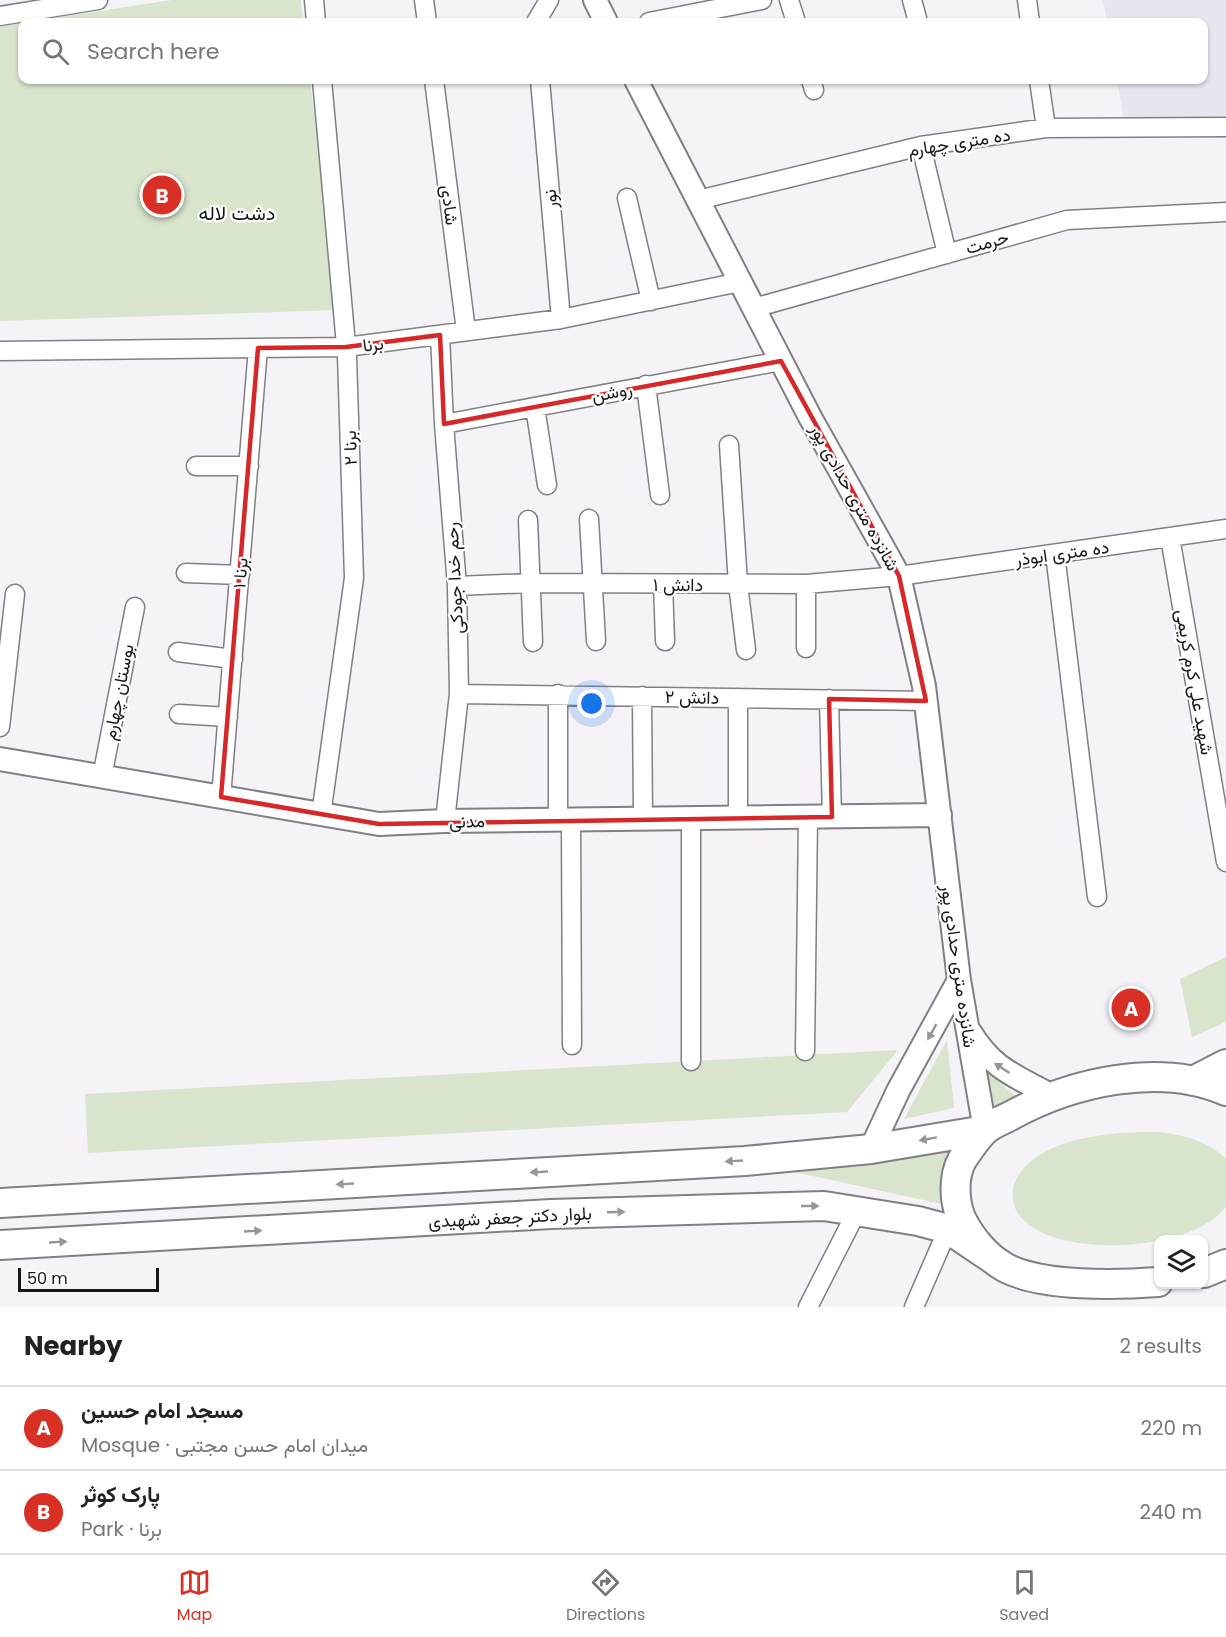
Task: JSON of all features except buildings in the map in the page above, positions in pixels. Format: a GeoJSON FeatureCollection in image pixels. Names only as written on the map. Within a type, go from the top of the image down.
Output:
{"type":"FeatureCollection","features":[{"type":"Feature","properties":{"kind":"main road"},"geometry":{"type":"LineString","coordinates":[[1192,1081],[1226,1064]]}},
{"type":"Feature","properties":{"kind":"main road"},"geometry":{"type":"LineString","coordinates":[[0,1203],[733,1161],[871,1149],[986,1130],[1052,1096],[1086,1086],[1162,1077],[1192,1081],[1226,1091]]}},
{"type":"Feature","properties":{"kind":"main road"},"geometry":{"type":"LineString","coordinates":[[986,1130],[962,1162],[955,1193],[958,1211],[965,1227],[981,1248],[1006,1268],[1065,1282],[1120,1284],[1154,1282]]}},
{"type":"Feature","properties":{"kind":"main road","name":"بلوار دکتر جعفر شهیدی"},"geometry":{"type":"LineString","coordinates":[[0,1245],[551,1214],[742,1206],[824,1206],[918,1221],[948,1229],[1006,1268]]}},
{"type":"Feature","properties":{"kind":"main road"},"geometry":{"type":"LineString","coordinates":[[1208,1271],[1226,1264]]}},
{"type":"Feature","properties":{"kind":"street"},"geometry":{"type":"LineString","coordinates":[[0,16],[98,0]]}},
{"type":"Feature","properties":{"kind":"street"},"geometry":{"type":"LineString","coordinates":[[314,0],[316,18]]}},
{"type":"Feature","properties":{"kind":"street"},"geometry":{"type":"LineString","coordinates":[[424,0],[426,18]]}},
{"type":"Feature","properties":{"kind":"street"},"geometry":{"type":"LineString","coordinates":[[539,18],[549,0]]}},
{"type":"Feature","properties":{"kind":"street"},"geometry":{"type":"LineString","coordinates":[[595,0],[604,18]]}},
{"type":"Feature","properties":{"kind":"street"},"geometry":{"type":"LineString","coordinates":[[657,18],[676,8],[762,0]]}},
{"type":"Feature","properties":{"kind":"street"},"geometry":{"type":"LineString","coordinates":[[789,0],[795,18]]}},
{"type":"Feature","properties":{"kind":"street"},"geometry":{"type":"LineString","coordinates":[[912,0],[917,18]]}},
{"type":"Feature","properties":{"kind":"street"},"geometry":{"type":"LineString","coordinates":[[1027,0],[1029,18]]}},
{"type":"Feature","properties":{"kind":"street","name":"برنا ۲"},"geometry":{"type":"LineString","coordinates":[[321,815],[354,578],[346,347],[322,84]]}},
{"type":"Feature","properties":{"kind":"street","name":"شادی"},"geometry":{"type":"LineString","coordinates":[[434,84],[465,331]]}},
{"type":"Feature","properties":{"kind":"street","name":"نور"},"geometry":{"type":"LineString","coordinates":[[540,84],[561,319]]}},
{"type":"Feature","properties":{"kind":"street","name":"شانزده متری حدادی پور"},"geometry":{"type":"LineString","coordinates":[[638,84],[781,361],[899,576],[926,700],[959,980],[986,1130]]}},
{"type":"Feature","properties":{"kind":"street"},"geometry":{"type":"LineString","coordinates":[[1040,84],[1046,128]]}},
{"type":"Feature","properties":{"kind":"street","name":"ده متری چهارم"},"geometry":{"type":"LineString","coordinates":[[698,200],[921,146],[1046,128],[1226,127]]}},
{"type":"Feature","properties":{"kind":"street"},"geometry":{"type":"LineString","coordinates":[[921,146],[947,254]]}},
{"type":"Feature","properties":{"kind":"street"},"geometry":{"type":"LineString","coordinates":[[627,198],[651,301]]}},
{"type":"Feature","properties":{"kind":"street","name":"حرمت"},"geometry":{"type":"LineString","coordinates":[[754,308],[1067,220],[1226,212]]}},
{"type":"Feature","properties":{"kind":"street","name":"برنا"},"geometry":{"type":"LineString","coordinates":[[0,351],[346,347],[561,319],[740,282]]}},
{"type":"Feature","properties":{"kind":"street","name":"رحم خدا جودکی"},"geometry":{"type":"LineString","coordinates":[[440,335],[444,424],[457,586],[459,694],[445,821]]}},
{"type":"Feature","properties":{"kind":"street","name":"برنا ۱"},"geometry":{"type":"LineString","coordinates":[[221,797],[258,348]]}},
{"type":"Feature","properties":{"kind":"street","name":"روشن"},"geometry":{"type":"LineString","coordinates":[[444,424],[781,361]]}},
{"type":"Feature","properties":{"kind":"street"},"geometry":{"type":"LineString","coordinates":[[646,386],[660,495]]}},
{"type":"Feature","properties":{"kind":"street"},"geometry":{"type":"LineString","coordinates":[[535,407],[548,485]]}},
{"type":"Feature","properties":{"kind":"street"},"geometry":{"type":"LineString","coordinates":[[729,445],[738,584],[746,650]]}},
{"type":"Feature","properties":{"kind":"street"},"geometry":{"type":"LineString","coordinates":[[196,466],[249,466]]}},
{"type":"Feature","properties":{"kind":"street"},"geometry":{"type":"LineString","coordinates":[[589,519],[596,641]]}},
{"type":"Feature","properties":{"kind":"street"},"geometry":{"type":"LineString","coordinates":[[528,520],[533,642]]}},
{"type":"Feature","properties":{"kind":"street","name":"ده متری ابوذر"},"geometry":{"type":"LineString","coordinates":[[899,576],[1226,530]]}},
{"type":"Feature","properties":{"kind":"street","name":"شهید علی کرم کریمی"},"geometry":{"type":"LineString","coordinates":[[1170,537],[1226,862]]}},
{"type":"Feature","properties":{"kind":"street"},"geometry":{"type":"LineString","coordinates":[[1055,554],[1097,897]]}},
{"type":"Feature","properties":{"kind":"street"},"geometry":{"type":"LineString","coordinates":[[186,573],[240,575]]}},
{"type":"Feature","properties":{"kind":"street","name":"دانش ۱"},"geometry":{"type":"LineString","coordinates":[[457,586],[807,584],[899,576]]}},
{"type":"Feature","properties":{"kind":"street"},"geometry":{"type":"LineString","coordinates":[[663,584],[665,641]]}},
{"type":"Feature","properties":{"kind":"street"},"geometry":{"type":"LineString","coordinates":[[806,648],[807,584]]}},
{"type":"Feature","properties":{"kind":"street"},"geometry":{"type":"LineString","coordinates":[[0,727],[15,594]]}},
{"type":"Feature","properties":{"kind":"street","name":"بوستان چهارم"},"geometry":{"type":"LineString","coordinates":[[102,777],[135,607]]}},
{"type":"Feature","properties":{"kind":"street"},"geometry":{"type":"LineString","coordinates":[[178,652],[232,659]]}},
{"type":"Feature","properties":{"kind":"street","name":"دانش ۲"},"geometry":{"type":"LineString","coordinates":[[459,694],[926,700]]}},
{"type":"Feature","properties":{"kind":"street"},"geometry":{"type":"LineString","coordinates":[[558,694],[572,1045]]}},
{"type":"Feature","properties":{"kind":"street"},"geometry":{"type":"LineString","coordinates":[[642,696],[643,820]]}},
{"type":"Feature","properties":{"kind":"street"},"geometry":{"type":"LineString","coordinates":[[738,698],[738,818]]}},
{"type":"Feature","properties":{"kind":"street"},"geometry":{"type":"LineString","coordinates":[[829,699],[832,817]]}},
{"type":"Feature","properties":{"kind":"street"},"geometry":{"type":"LineString","coordinates":[[179,714],[228,717]]}},
{"type":"Feature","properties":{"kind":"street","name":"مدنی"},"geometry":{"type":"LineString","coordinates":[[0,759],[379,824],[445,821],[939,815]]}},
{"type":"Feature","properties":{"kind":"street"},"geometry":{"type":"LineString","coordinates":[[805,1051],[808,817]]}},
{"type":"Feature","properties":{"kind":"street"},"geometry":{"type":"LineString","coordinates":[[690,1061],[691,819]]}},
{"type":"Feature","properties":{"kind":"street"},"geometry":{"type":"LineString","coordinates":[[871,1149],[898,1090],[959,980]]}},
{"type":"Feature","properties":{"kind":"street"},"geometry":{"type":"LineString","coordinates":[[966,1024],[983,1053],[999,1067],[1052,1096]]}},
{"type":"Feature","properties":{"kind":"street"},"geometry":{"type":"LineString","coordinates":[[807,1307],[857,1210]]}},
{"type":"Feature","properties":{"kind":"street"},"geometry":{"type":"LineString","coordinates":[[918,1304],[948,1229]]}},
{"type":"Feature","properties":{"kind":"highlighted area"},"geometry":{"type":"Polygon","coordinates":[[[440,335],[444,424],[781,361],[899,576],[926,701],[829,699],[832,817],[379,824],[221,797],[258,348],[346,347],[440,335]]]}},
{"type":"Feature","properties":{"kind":"shaded area"},"geometry":{"type":"Polygon","coordinates":[[[1103,0],[1226,0],[1226,117],[1124,121],[1118,84],[1208,84],[1208,18],[1106,18],[1103,0]]]}},
{"type":"Feature","properties":{"kind":"green space"},"geometry":{"type":"Polygon","coordinates":[[[172,0],[301,0],[303,18],[54,18],[172,0]]]}},
{"type":"Feature","properties":{"kind":"green space"},"geometry":{"type":"Polygon","coordinates":[[[18,24],[18,84],[310,84],[338,310],[0,321],[0,27],[18,24]]]}},
{"type":"Feature","properties":{"kind":"green space"},"geometry":{"type":"Polygon","coordinates":[[[1226,957],[1226,1022],[1192,1037],[1180,979],[1226,957]]]}},
{"type":"Feature","properties":{"kind":"green space"},"geometry":{"type":"Polygon","coordinates":[[[947,1040],[954,1108],[904,1119],[947,1040]]]}},
{"type":"Feature","properties":{"kind":"green space"},"geometry":{"type":"Polygon","coordinates":[[[898,1050],[847,1112],[88,1153],[85,1094],[898,1050]]]}},
{"type":"Feature","properties":{"kind":"green space"},"geometry":{"type":"Polygon","coordinates":[[[982,1068],[1023,1102],[988,1107],[982,1068]]]}},
{"type":"Feature","properties":{"kind":"green space"},"geometry":{"type":"Polygon","coordinates":[[[1139,1132],[1176,1135],[1203,1143],[1219,1153],[1226,1159],[1226,1206],[1210,1221],[1186,1233],[1154,1235],[1154,1241],[1124,1245],[1092,1244],[1061,1239],[1036,1230],[1019,1215],[1014,1204],[1014,1185],[1023,1169],[1037,1156],[1076,1140],[1139,1132]]]}},
{"type":"Feature","properties":{"kind":"green space"},"geometry":{"type":"Polygon","coordinates":[[[966,1150],[965,1209],[757,1164],[966,1150]]]}},
{"type":"Feature","properties":{"kind":"place","name":"پارک کوثر"},"geometry":{"type":"Point","coordinates":[162,195]}},
{"type":"Feature","properties":{"kind":"place","name":"مسجد امام حسین"},"geometry":{"type":"Point","coordinates":[1131,1008]}},
{"type":"Feature","properties":{"kind":"district","name":"دشت لاله"},"geometry":{"type":"Point","coordinates":[237,213]}}]}
